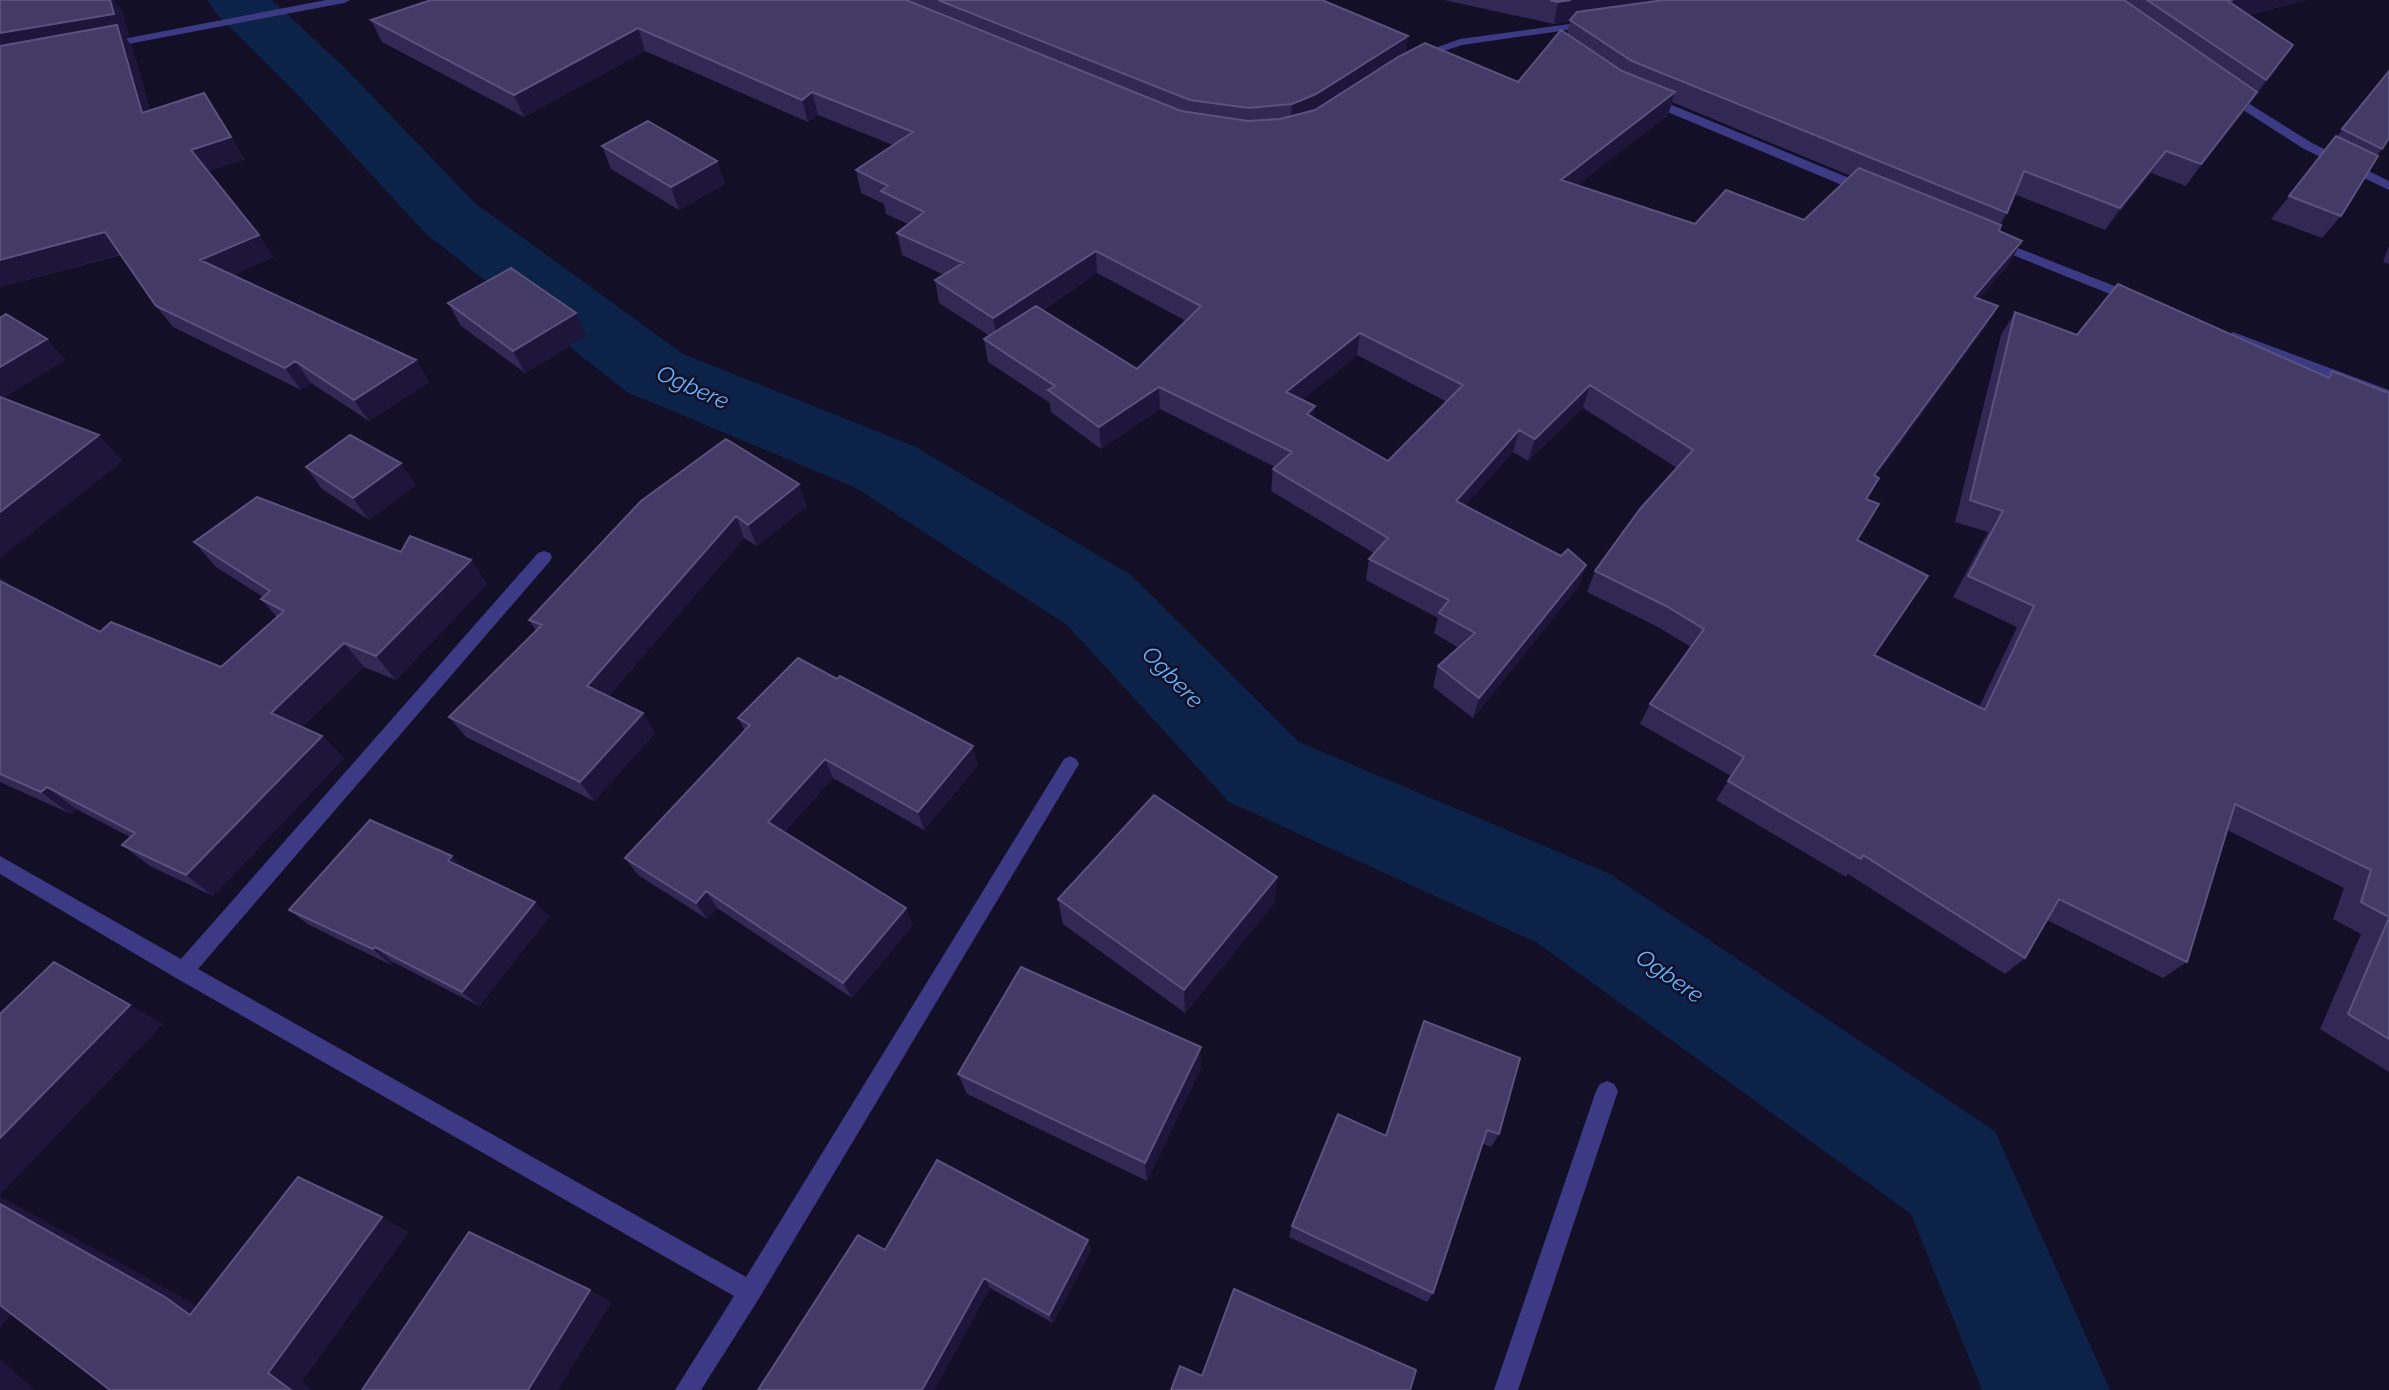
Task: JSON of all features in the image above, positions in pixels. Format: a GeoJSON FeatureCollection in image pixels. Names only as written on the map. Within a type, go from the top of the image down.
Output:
{"type":"FeatureCollection","features":[{"type":"Feature","properties":{"kind":"street"},"geometry":{"type":"LineString","coordinates":[[95,47],[344,0]]}},
{"type":"Feature","properties":{"kind":"street"},"geometry":{"type":"LineString","coordinates":[[1404,63],[1427,52],[1460,42],[1601,23]]}},
{"type":"Feature","properties":{"kind":"street"},"geometry":{"type":"LineString","coordinates":[[1536,31],[1557,46]]}},
{"type":"Feature","properties":{"kind":"street"},"geometry":{"type":"LineString","coordinates":[[2211,83],[2308,146],[2389,186]]}},
{"type":"Feature","properties":{"kind":"street"},"geometry":{"type":"LineString","coordinates":[[1634,93],[1879,195]]}},
{"type":"Feature","properties":{"kind":"street"},"geometry":{"type":"LineString","coordinates":[[1982,238],[2148,304]]}},
{"type":"Feature","properties":{"kind":"street"},"geometry":{"type":"LineString","coordinates":[[2224,333],[2389,396]]}},
{"type":"Feature","properties":{"kind":"street"},"geometry":{"type":"LineString","coordinates":[[183,971],[544,557]]}},
{"type":"Feature","properties":{"kind":"street"},"geometry":{"type":"LineString","coordinates":[[687,1390],[750,1293],[1070,764]]}},
{"type":"Feature","properties":{"kind":"street"},"geometry":{"type":"LineString","coordinates":[[0,864],[750,1293]]}},
{"type":"Feature","properties":{"kind":"street"},"geometry":{"type":"LineString","coordinates":[[1506,1390],[1607,1091]]}},
{"type":"Feature","properties":{"kind":"building"},"geometry":{"type":"Polygon","coordinates":[[[0,0],[110,0],[114,14],[0,33],[0,0]]]}},
{"type":"Feature","properties":{"kind":"building"},"geometry":{"type":"Polygon","coordinates":[[[431,0],[906,0],[1181,111],[1248,121],[1280,119],[1315,110],[1425,43],[1518,82],[1561,30],[1622,71],[1675,92],[1561,180],[1695,224],[1726,190],[1804,220],[1859,168],[2001,225],[1999,231],[2022,241],[1974,297],[1998,306],[1874,475],[1879,478],[1866,499],[1879,504],[1857,540],[1928,576],[1874,655],[1985,710],[2034,606],[1968,576],[2003,511],[1970,500],[2015,312],[2077,335],[2118,284],[2329,378],[2332,371],[2389,393],[2389,917],[2361,902],[2371,870],[2235,804],[2187,962],[2059,899],[2025,958],[1863,855],[1861,859],[1728,781],[1744,757],[1650,704],[1704,629],[1666,606],[1595,571],[1640,509],[1693,450],[1590,385],[1535,439],[1519,430],[1456,501],[1561,556],[1568,549],[1586,565],[1479,698],[1438,666],[1475,633],[1439,613],[1449,600],[1369,559],[1388,538],[1273,469],[1292,452],[1159,387],[1099,427],[1048,390],[1055,386],[984,339],[1036,306],[1137,369],[1201,306],[1096,251],[993,318],[935,280],[963,263],[897,233],[924,212],[881,191],[888,186],[856,170],[913,132],[812,92],[802,100],[638,28],[514,95],[371,20],[431,0]],[[1360,333],[1286,392],[1315,406],[1307,414],[1388,461],[1463,385],[1360,333]]]}},
{"type":"Feature","properties":{"kind":"building"},"geometry":{"type":"Polygon","coordinates":[[[938,0],[1322,0],[1408,36],[1316,94],[1292,104],[1249,108],[1190,100],[938,0]]]}},
{"type":"Feature","properties":{"kind":"building"},"geometry":{"type":"Polygon","coordinates":[[[1664,0],[2124,0],[2257,92],[2201,164],[2166,151],[2120,208],[2024,171],[2007,213],[1632,61],[1570,20],[1577,12],[1664,0]]]}},
{"type":"Feature","properties":{"kind":"building"},"geometry":{"type":"Polygon","coordinates":[[[2147,0],[2233,0],[2228,1],[2293,45],[2266,80],[2147,0]]]}},
{"type":"Feature","properties":{"kind":"building"},"geometry":{"type":"Polygon","coordinates":[[[117,25],[142,113],[204,93],[231,137],[191,150],[259,235],[200,260],[416,360],[354,400],[295,361],[285,368],[156,306],[105,232],[0,260],[0,46],[117,25]]]}},
{"type":"Feature","properties":{"kind":"building"},"geometry":{"type":"Polygon","coordinates":[[[2389,71],[2389,138],[2382,149],[2342,129],[2389,71]]]}},
{"type":"Feature","properties":{"kind":"building"},"geometry":{"type":"Polygon","coordinates":[[[648,121],[717,161],[671,187],[602,146],[648,121]]]}},
{"type":"Feature","properties":{"kind":"building"},"geometry":{"type":"Polygon","coordinates":[[[2336,136],[2378,156],[2341,216],[2289,196],[2336,136]]]}},
{"type":"Feature","properties":{"kind":"building"},"geometry":{"type":"Polygon","coordinates":[[[511,268],[576,313],[513,351],[448,303],[511,268]]]}},
{"type":"Feature","properties":{"kind":"building"},"geometry":{"type":"Polygon","coordinates":[[[6,314],[47,339],[0,367],[0,318],[6,314]]]}},
{"type":"Feature","properties":{"kind":"building"},"geometry":{"type":"Polygon","coordinates":[[[0,397],[99,435],[0,512],[0,397]]]}},
{"type":"Feature","properties":{"kind":"building"},"geometry":{"type":"Polygon","coordinates":[[[350,435],[401,463],[353,498],[306,467],[350,435]]]}},
{"type":"Feature","properties":{"kind":"building"},"geometry":{"type":"Polygon","coordinates":[[[726,439],[799,484],[748,525],[736,516],[587,686],[643,713],[580,782],[449,717],[542,625],[529,620],[641,501],[726,439]]]}},
{"type":"Feature","properties":{"kind":"building"},"geometry":{"type":"Polygon","coordinates":[[[257,497],[401,552],[410,536],[471,560],[376,656],[344,643],[271,713],[322,736],[186,875],[122,845],[135,833],[47,787],[41,792],[0,774],[0,581],[100,632],[111,622],[221,667],[284,611],[261,599],[270,591],[194,542],[257,497]]]}},
{"type":"Feature","properties":{"kind":"building"},"geometry":{"type":"Polygon","coordinates":[[[798,658],[837,679],[840,676],[973,746],[918,812],[825,759],[768,822],[906,908],[843,983],[706,891],[696,903],[625,858],[750,725],[738,718],[798,658]]]}},
{"type":"Feature","properties":{"kind":"building"},"geometry":{"type":"Polygon","coordinates":[[[1154,795],[1277,877],[1184,990],[1058,899],[1154,795]]]}},
{"type":"Feature","properties":{"kind":"building"},"geometry":{"type":"Polygon","coordinates":[[[370,820],[452,856],[448,861],[535,902],[462,992],[375,947],[373,949],[289,910],[370,820]]]}},
{"type":"Feature","properties":{"kind":"building"},"geometry":{"type":"Polygon","coordinates":[[[2389,918],[2389,1039],[2348,1014],[2389,918]]]}},
{"type":"Feature","properties":{"kind":"building"},"geometry":{"type":"Polygon","coordinates":[[[54,962],[130,1005],[0,1138],[0,1014],[54,962]]]}},
{"type":"Feature","properties":{"kind":"building"},"geometry":{"type":"Polygon","coordinates":[[[1021,967],[1201,1047],[1145,1163],[958,1074],[1021,967]]]}},
{"type":"Feature","properties":{"kind":"building"},"geometry":{"type":"Polygon","coordinates":[[[1424,1021],[1520,1058],[1499,1134],[1487,1130],[1433,1293],[1292,1226],[1338,1114],[1386,1136],[1424,1021]]]}},
{"type":"Feature","properties":{"kind":"building"},"geometry":{"type":"Polygon","coordinates":[[[937,1160],[1088,1240],[1049,1315],[984,1278],[922,1390],[758,1390],[858,1235],[885,1250],[937,1160]]]}},
{"type":"Feature","properties":{"kind":"building"},"geometry":{"type":"Polygon","coordinates":[[[298,1177],[382,1217],[268,1373],[291,1390],[110,1390],[0,1305],[0,1204],[165,1297],[190,1315],[298,1177]]]}},
{"type":"Feature","properties":{"kind":"building"},"geometry":{"type":"Polygon","coordinates":[[[469,1232],[590,1290],[528,1390],[362,1390],[469,1232]]]}},
{"type":"Feature","properties":{"kind":"building"},"geometry":{"type":"Polygon","coordinates":[[[1234,1289],[1416,1370],[1410,1390],[1171,1390],[1180,1366],[1202,1376],[1234,1289]]]}},
{"type":"Feature","properties":{"kind":"waterway","name":"Ogbere"},"geometry":{"type":"LineString","coordinates":[[237,0],[322,82],[450,218],[655,373],[885,467],[1099,600],[1264,772],[1573,908],[1953,1173],[2046,1390]]}}]}
